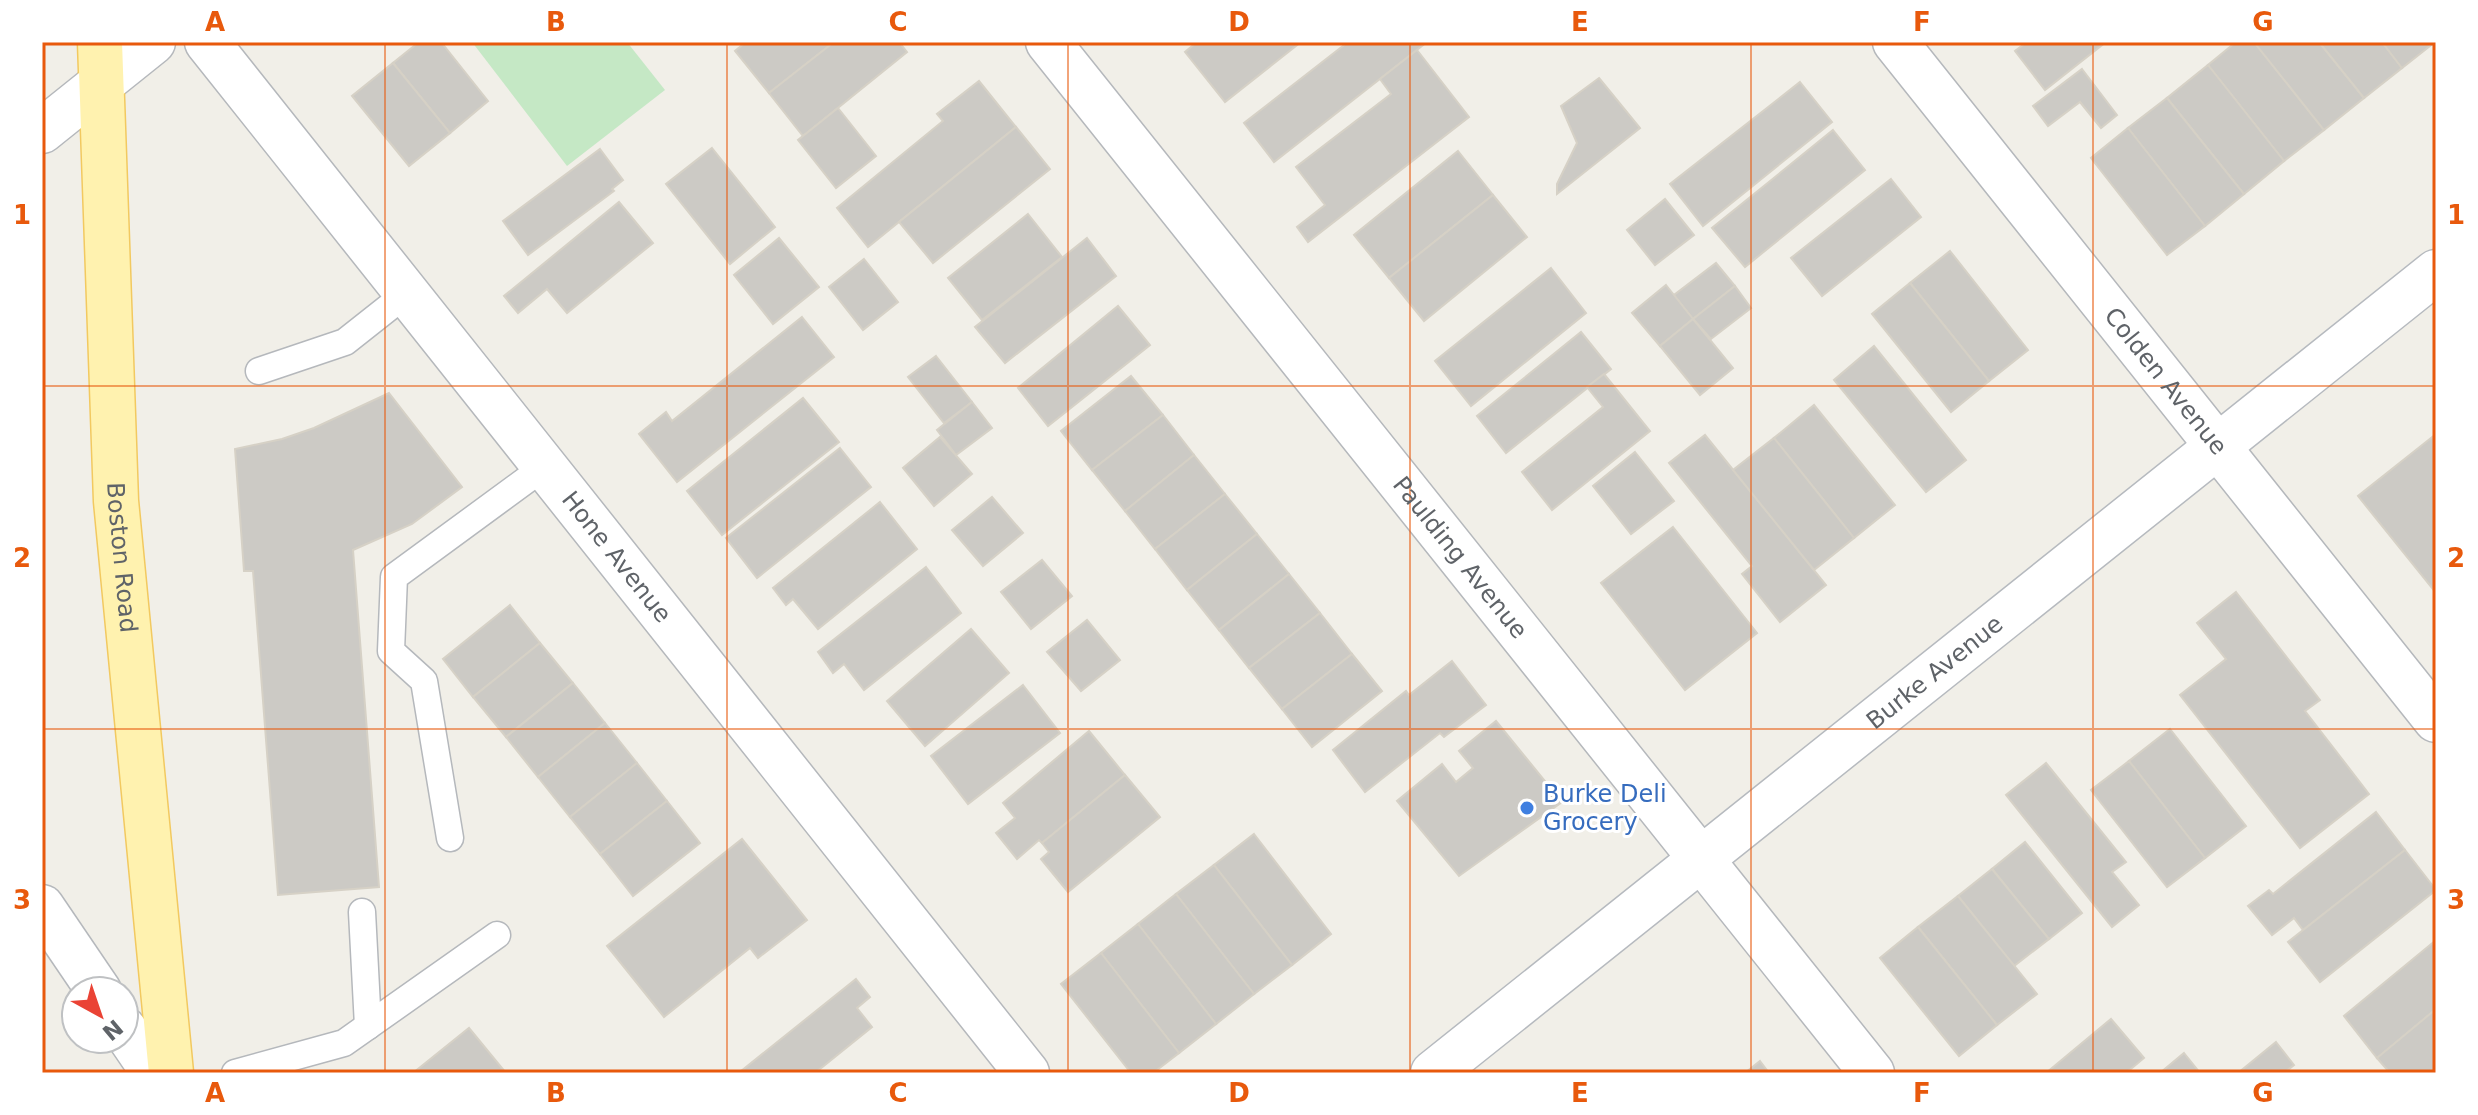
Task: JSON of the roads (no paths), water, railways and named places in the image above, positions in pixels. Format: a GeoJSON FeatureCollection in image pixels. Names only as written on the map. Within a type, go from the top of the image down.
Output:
{"type":"FeatureCollection","features":[{"type":"Feature","properties":{"kind":"main road","name":"Boston Road"},"geometry":{"type":"LineString","coordinates":[[100,42],[116,501],[171,1073]]}},
{"type":"Feature","properties":{"kind":"street"},"geometry":{"type":"LineString","coordinates":[[42,131],[153,42]]}},
{"type":"Feature","properties":{"kind":"street","name":"Hone Avenue"},"geometry":{"type":"LineString","coordinates":[[207,42],[1027,1073]]}},
{"type":"Feature","properties":{"kind":"street","name":"Paulding Avenue"},"geometry":{"type":"LineString","coordinates":[[1048,42],[1872,1073]]}},
{"type":"Feature","properties":{"kind":"street","name":"Colden Avenue"},"geometry":{"type":"LineString","coordinates":[[1895,42],[2436,720]]}},
{"type":"Feature","properties":{"kind":"street","name":"Burke Avenue"},"geometry":{"type":"LineString","coordinates":[[1433,1073],[2436,272]]}},
{"type":"Feature","properties":{"kind":"street"},"geometry":{"type":"LineString","coordinates":[[42,907],[88,975]]}},
{"type":"Feature","properties":{"kind":"street"},"geometry":{"type":"LineString","coordinates":[[140,1052],[154,1073]]}},
{"type":"Feature","properties":{"kind":"lane"},"geometry":{"type":"LineString","coordinates":[[259,371],[345,342],[407,293]]}},
{"type":"Feature","properties":{"kind":"lane"},"geometry":{"type":"LineString","coordinates":[[450,838],[424,681],[391,651],[394,577],[544,467]]}},
{"type":"Feature","properties":{"kind":"lane"},"geometry":{"type":"LineString","coordinates":[[362,912],[368,1026]]}},
{"type":"Feature","properties":{"kind":"lane"},"geometry":{"type":"LineString","coordinates":[[235,1073],[344,1043],[497,935]]}},
{"type":"Feature","properties":{"kind":"place","name":"Burke Deli Grocery"},"geometry":{"type":"Point","coordinates":[1527,808]}}]}
